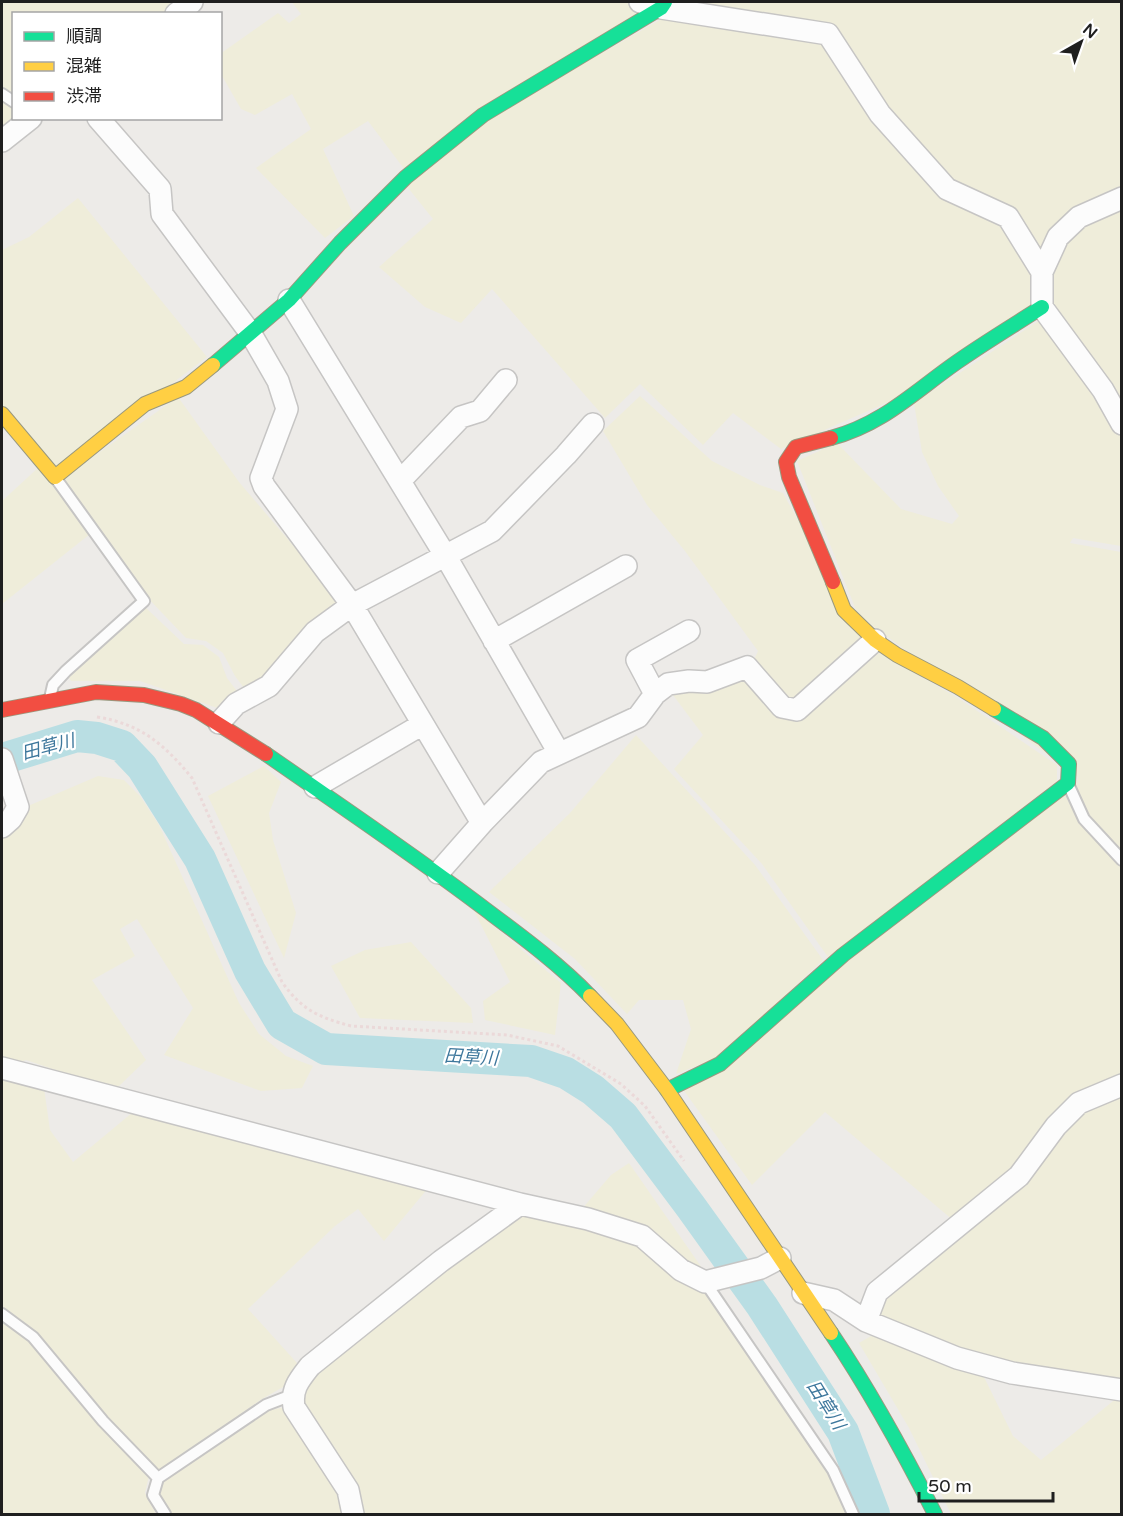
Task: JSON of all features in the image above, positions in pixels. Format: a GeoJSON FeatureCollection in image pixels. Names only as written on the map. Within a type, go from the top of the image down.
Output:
{"type":"FeatureCollection","features":[{"type":"Feature","properties":{"kind":"street"},"geometry":{"type":"LineString","coordinates":[[179,12],[192,2]]}},
{"type":"Feature","properties":{"kind":"street"},"geometry":{"type":"LineString","coordinates":[[640,2],[828,34],[880,114],[947,189],[1008,217],[1042,272]]}},
{"type":"Feature","properties":{"kind":"street"},"geometry":{"type":"LineString","coordinates":[[2,414],[55,477],[145,404],[186,387],[251,334],[289,300],[340,243],[406,177],[483,115],[663,5]]}},
{"type":"Feature","properties":{"kind":"street"},"geometry":{"type":"LineString","coordinates":[[2,141],[29,120]]}},
{"type":"Feature","properties":{"kind":"street"},"geometry":{"type":"LineString","coordinates":[[100,120],[160,189],[162,214],[251,334],[278,381],[287,409],[261,478],[264,486],[352,605],[482,823]]}},
{"type":"Feature","properties":{"kind":"street"},"geometry":{"type":"LineString","coordinates":[[1122,198],[1079,217],[1058,237],[1042,272],[1042,307],[1103,390],[1122,424]]}},
{"type":"Feature","properties":{"kind":"street"},"geometry":{"type":"LineString","coordinates":[[289,300],[445,555],[559,753]]}},
{"type":"Feature","properties":{"kind":"street"},"geometry":{"type":"LineString","coordinates":[[667,1090],[720,1064],[843,955],[1068,783],[1069,764],[1043,738],[958,687],[897,655],[875,640],[844,610],[789,477],[786,462],[796,447],[854,432],[897,409],[957,362],[1042,307]]}},
{"type":"Feature","properties":{"kind":"street"},"geometry":{"type":"LineString","coordinates":[[400,481],[461,417],[480,411],[507,380]]}},
{"type":"Feature","properties":{"kind":"street"},"geometry":{"type":"LineString","coordinates":[[219,723],[236,704],[269,686],[315,632],[352,605],[492,531],[593,424]]}},
{"type":"Feature","properties":{"kind":"street"},"geometry":{"type":"LineString","coordinates":[[494,641],[626,566]]}},
{"type":"Feature","properties":{"kind":"street"},"geometry":{"type":"LineString","coordinates":[[655,694],[637,660],[689,631]]}},
{"type":"Feature","properties":{"kind":"street"},"geometry":{"type":"LineString","coordinates":[[438,873],[541,762],[638,717],[655,694],[668,684],[689,681],[707,682],[747,667],[782,707],[797,710],[875,640]]}},
{"type":"Feature","properties":{"kind":"street"},"geometry":{"type":"LineString","coordinates":[[2,710],[96,692],[144,695],[181,704],[219,723],[315,787],[438,873],[572,977],[617,1024],[667,1090],[856,1370],[896,1437],[935,1515]]}},
{"type":"Feature","properties":{"kind":"street"},"geometry":{"type":"LineString","coordinates":[[315,787],[423,724]]}},
{"type":"Feature","properties":{"kind":"street"},"geometry":{"type":"LineString","coordinates":[[2,759],[18,807],[11,819],[2,827]]}},
{"type":"Feature","properties":{"kind":"street"},"geometry":{"type":"LineString","coordinates":[[2,1068],[520,1204],[588,1219],[642,1236],[681,1270],[705,1281],[761,1268],[780,1258]]}},
{"type":"Feature","properties":{"kind":"street"},"geometry":{"type":"LineString","coordinates":[[866,1321],[877,1292],[1019,1176],[1056,1126],[1079,1103],[1122,1085]]}},
{"type":"Feature","properties":{"kind":"street"},"geometry":{"type":"LineString","coordinates":[[353,1515],[348,1490],[294,1407],[292,1395],[296,1383],[310,1366],[441,1261],[520,1204]]}},
{"type":"Feature","properties":{"kind":"street"},"geometry":{"type":"LineString","coordinates":[[803,1293],[834,1300],[866,1321],[957,1358],[1012,1373],[1122,1390]]}},
{"type":"Feature","properties":{"kind":"lane"},"geometry":{"type":"LineString","coordinates":[[50,701],[53,685],[144,601],[55,477]]}},
{"type":"Feature","properties":{"kind":"lane"},"geometry":{"type":"LineString","coordinates":[[1068,783],[1084,819],[1122,860]]}},
{"type":"Feature","properties":{"kind":"lane"},"geometry":{"type":"LineString","coordinates":[[705,1281],[827,1460],[849,1502],[853,1515]]}},
{"type":"Feature","properties":{"kind":"lane"},"geometry":{"type":"LineString","coordinates":[[2,1314],[33,1337],[104,1421],[158,1478]]}},
{"type":"Feature","properties":{"kind":"lane"},"geometry":{"type":"LineString","coordinates":[[165,1515],[153,1495],[158,1478],[266,1405],[292,1395]]}},
{"type":"Feature","properties":{"kind":"path"},"geometry":{"type":"LineString","coordinates":[[87,717],[118,721],[136,728],[163,746],[192,778],[282,982],[295,1000],[309,1012],[351,1026],[507,1035],[558,1046],[621,1084],[645,1106],[685,1162]]}},
{"type":"Feature","properties":{"kind":"shaded area"},"geometry":{"type":"Polygon","coordinates":[[[2,2],[184,2],[169,12],[12,12],[12,96],[2,88],[2,2]]]}},
{"type":"Feature","properties":{"kind":"shaded area"},"geometry":{"type":"Polygon","coordinates":[[[292,2],[629,2],[643,11],[405,170],[368,121],[323,149],[354,216],[325,238],[256,168],[311,129],[292,94],[255,115],[241,109],[222,76],[222,53],[278,13],[289,23],[301,14],[292,2]]]}},
{"type":"Feature","properties":{"kind":"shaded area"},"geometry":{"type":"Polygon","coordinates":[[[670,2],[1121,2],[1121,192],[1067,218],[1036,253],[956,188],[885,113],[835,34],[670,2]]]}},
{"type":"Feature","properties":{"kind":"shaded area"},"geometry":{"type":"Polygon","coordinates":[[[665,17],[824,40],[891,138],[1003,221],[1036,276],[1034,303],[900,397],[781,449],[733,413],[703,445],[640,384],[605,418],[492,289],[461,323],[425,307],[379,267],[433,219],[405,184],[489,118],[665,17]]]}},
{"type":"Feature","properties":{"kind":"shaded area"},"geometry":{"type":"Polygon","coordinates":[[[2,96],[12,105],[13,120],[2,137],[2,96]]]}},
{"type":"Feature","properties":{"kind":"shaded area"},"geometry":{"type":"Polygon","coordinates":[[[78,198],[207,357],[55,472],[2,408],[2,250],[29,237],[78,198]]]}},
{"type":"Feature","properties":{"kind":"shaded area"},"geometry":{"type":"Polygon","coordinates":[[[1121,207],[1121,412],[1050,305],[1052,269],[1064,241],[1082,225],[1121,207]]]}},
{"type":"Feature","properties":{"kind":"shaded area"},"geometry":{"type":"Polygon","coordinates":[[[1046,316],[1098,387],[1121,434],[1121,546],[1073,538],[1070,543],[1121,552],[1121,853],[1091,820],[1075,789],[1078,777],[858,615],[797,461],[837,443],[901,509],[952,524],[959,516],[938,486],[922,452],[914,403],[1046,316]]]}},
{"type":"Feature","properties":{"kind":"shaded area"},"geometry":{"type":"Polygon","coordinates":[[[640,396],[712,461],[760,485],[783,493],[864,640],[795,703],[780,695],[753,662],[758,651],[685,551],[647,505],[603,431],[640,396]]]}},
{"type":"Feature","properties":{"kind":"shaded area"},"geometry":{"type":"Polygon","coordinates":[[[178,397],[239,482],[344,605],[247,692],[235,676],[223,653],[206,641],[186,638],[145,595],[63,478],[178,397]]]}},
{"type":"Feature","properties":{"kind":"shaded area"},"geometry":{"type":"Polygon","coordinates":[[[39,467],[90,534],[2,604],[2,501],[39,467]]]}},
{"type":"Feature","properties":{"kind":"shaded area"},"geometry":{"type":"Polygon","coordinates":[[[145,607],[184,644],[203,645],[219,657],[227,678],[240,695],[223,710],[140,681],[71,681],[68,676],[145,607]]]}},
{"type":"Feature","properties":{"kind":"shaded area"},"geometry":{"type":"Polygon","coordinates":[[[875,650],[958,698],[1057,765],[1057,781],[828,957],[762,864],[674,769],[703,735],[673,695],[680,688],[745,674],[777,711],[875,650]]]}},
{"type":"Feature","properties":{"kind":"shaded area"},"geometry":{"type":"Polygon","coordinates":[[[636,735],[755,865],[823,960],[719,1057],[676,1074],[691,1029],[683,1000],[639,1000],[627,1014],[575,959],[489,892],[570,813],[636,735]]]}},
{"type":"Feature","properties":{"kind":"shaded area"},"geometry":{"type":"Polygon","coordinates":[[[264,766],[281,782],[269,813],[273,840],[296,913],[284,958],[208,796],[264,766]]]}},
{"type":"Feature","properties":{"kind":"shaded area"},"geometry":{"type":"Polygon","coordinates":[[[98,776],[124,780],[140,796],[159,825],[239,1003],[259,1034],[286,1056],[313,1066],[302,1088],[261,1091],[164,1055],[193,1008],[137,919],[120,929],[135,956],[92,980],[146,1060],[118,1087],[106,1087],[26,1060],[16,1064],[2,1061],[2,836],[28,806],[98,776]]]}},
{"type":"Feature","properties":{"kind":"shaded area"},"geometry":{"type":"Polygon","coordinates":[[[1065,795],[1081,825],[1107,847],[1121,863],[1121,1078],[1012,1174],[954,1221],[825,1112],[752,1185],[682,1088],[1065,795]]]}},
{"type":"Feature","properties":{"kind":"shaded area"},"geometry":{"type":"Polygon","coordinates":[[[473,909],[561,983],[555,1035],[485,1020],[483,1001],[510,982],[473,909]]]}},
{"type":"Feature","properties":{"kind":"shaded area"},"geometry":{"type":"Polygon","coordinates":[[[411,942],[471,1008],[473,1023],[360,1018],[331,966],[365,950],[411,942]]]}},
{"type":"Feature","properties":{"kind":"shaded area"},"geometry":{"type":"Polygon","coordinates":[[[2,1079],[44,1088],[50,1130],[73,1162],[133,1112],[429,1187],[384,1241],[358,1209],[335,1226],[248,1309],[297,1363],[285,1386],[262,1399],[158,1473],[2,1309],[2,1079]]]}},
{"type":"Feature","properties":{"kind":"shaded area"},"geometry":{"type":"Polygon","coordinates":[[[1121,1091],[1121,1383],[1061,1377],[925,1338],[879,1314],[881,1300],[1086,1106],[1121,1091]]]}},
{"type":"Feature","properties":{"kind":"shaded area"},"geometry":{"type":"Polygon","coordinates":[[[629,1163],[702,1268],[682,1263],[581,1210],[611,1175],[629,1163]]]}},
{"type":"Feature","properties":{"kind":"shaded area"},"geometry":{"type":"Polygon","coordinates":[[[521,1210],[634,1238],[700,1285],[831,1478],[848,1514],[363,1514],[301,1412],[302,1389],[310,1376],[521,1210]]]}},
{"type":"Feature","properties":{"kind":"shaded area"},"geometry":{"type":"Polygon","coordinates":[[[2,1321],[30,1341],[149,1476],[145,1493],[156,1514],[2,1514],[2,1321]]]}},
{"type":"Feature","properties":{"kind":"shaded area"},"geometry":{"type":"Polygon","coordinates":[[[878,1332],[982,1373],[1013,1436],[1041,1460],[1118,1397],[1121,1397],[1121,1514],[951,1514],[909,1428],[859,1343],[878,1332]]]}},
{"type":"Feature","properties":{"kind":"shaded area"},"geometry":{"type":"Polygon","coordinates":[[[285,1407],[342,1492],[345,1514],[169,1514],[158,1494],[162,1481],[266,1411],[285,1407]]]}},
{"type":"Feature","properties":{"kind":"waterway","name":"田草川"},"geometry":{"type":"LineString","coordinates":[[2,759],[77,736],[97,738],[122,746],[142,767],[200,859],[250,971],[282,1024],[326,1049],[531,1061],[566,1073],[593,1090],[623,1116],[762,1306],[843,1432],[874,1514]]}},
{"type":"Feature","properties":{"kind":"traffic: fast"},"geometry":{"type":"LineString","coordinates":[[213,365],[289,300],[340,243],[406,177],[483,115],[661,8],[665,2]]}},
{"type":"Feature","properties":{"kind":"traffic: fast"},"geometry":{"type":"LineString","coordinates":[[831,438],[850,432],[882,416],[967,355],[1042,307]]}},
{"type":"Feature","properties":{"kind":"traffic: fast"},"geometry":{"type":"LineString","coordinates":[[667,1090],[720,1064],[843,955],[1068,783],[1069,764],[1043,738],[994,709]]}},
{"type":"Feature","properties":{"kind":"traffic: fast"},"geometry":{"type":"LineString","coordinates":[[266,754],[458,889],[539,950],[590,996]]}},
{"type":"Feature","properties":{"kind":"traffic: fast"},"geometry":{"type":"LineString","coordinates":[[831,1333],[886,1422],[935,1514]]}},
{"type":"Feature","properties":{"kind":"traffic: slow"},"geometry":{"type":"LineString","coordinates":[[2,414],[55,477],[145,404],[186,387],[213,365]]}},
{"type":"Feature","properties":{"kind":"traffic: slow"},"geometry":{"type":"LineString","coordinates":[[833,582],[844,610],[875,640],[897,655],[994,709]]}},
{"type":"Feature","properties":{"kind":"traffic: slow"},"geometry":{"type":"LineString","coordinates":[[590,996],[617,1024],[667,1090],[831,1333]]}},
{"type":"Feature","properties":{"kind":"traffic: jam"},"geometry":{"type":"LineString","coordinates":[[831,438],[796,447],[786,462],[789,477],[833,582]]}},
{"type":"Feature","properties":{"kind":"traffic: jam"},"geometry":{"type":"LineString","coordinates":[[2,710],[96,692],[144,695],[196,710],[266,754]]}}]}
